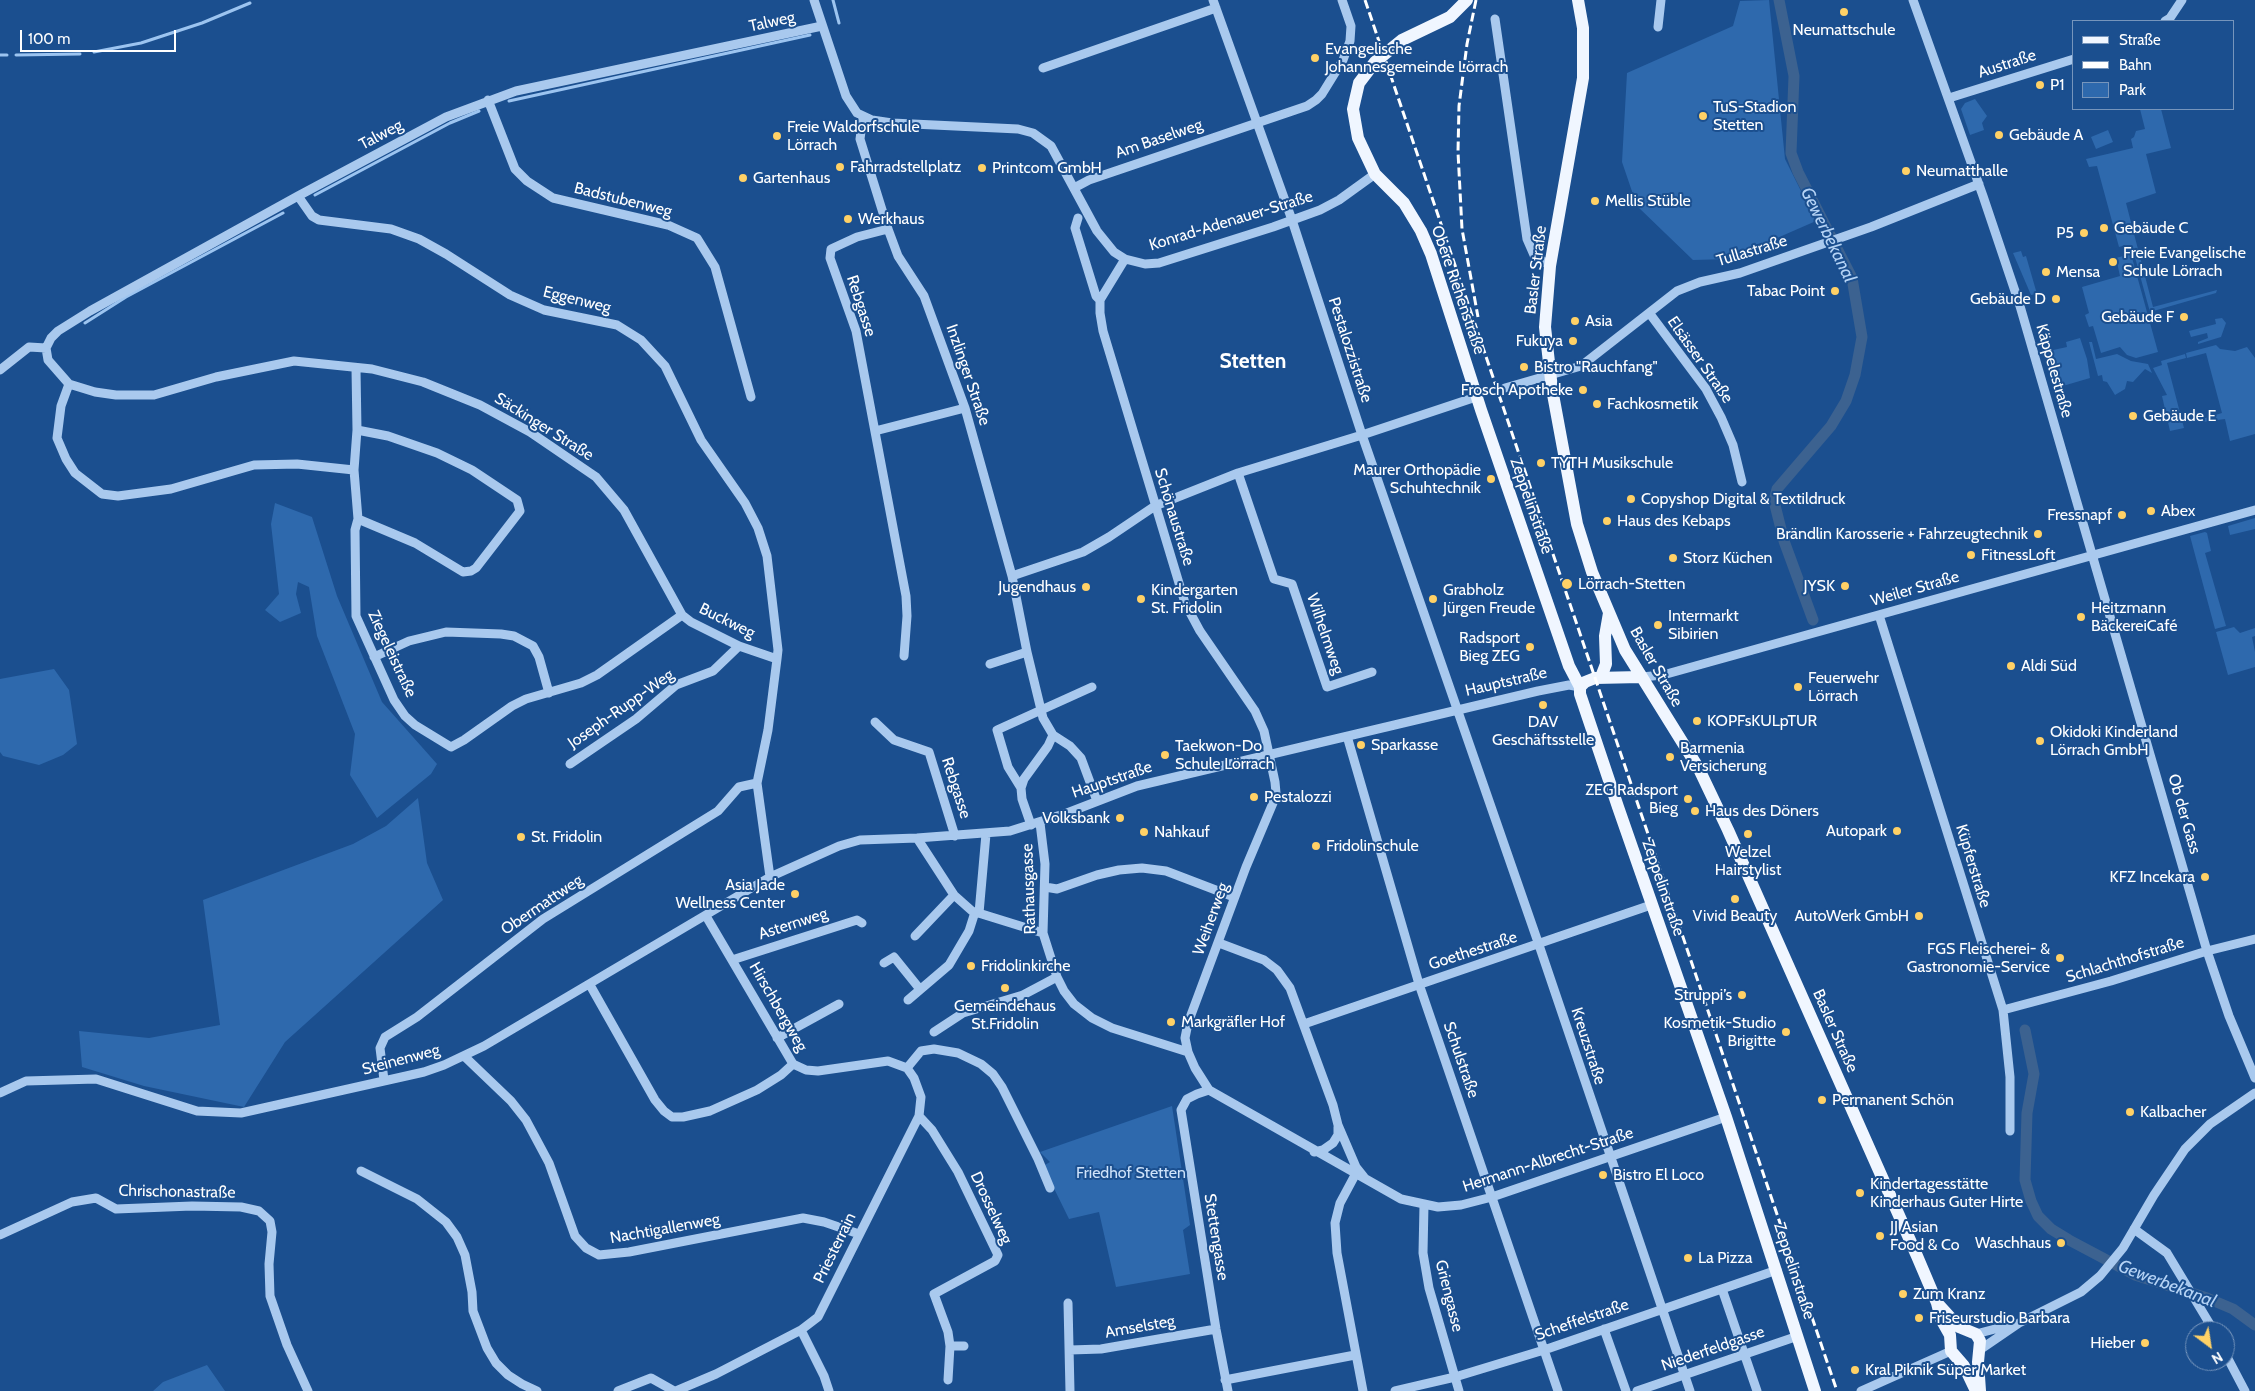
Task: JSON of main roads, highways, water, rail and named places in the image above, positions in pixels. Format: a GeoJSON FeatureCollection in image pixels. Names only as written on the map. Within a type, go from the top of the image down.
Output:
{"type":"FeatureCollection","features":[{"type":"Feature","properties":{"kind":"main road","name":"Obere Riehenstraße"},"geometry":{"type":"LineString","coordinates":[[1467,0],[1456,12],[1440,23],[1402,40],[1392,46],[1375,62],[1359,83],[1354,109],[1358,138],[1375,174],[1404,203],[1422,231],[1476,397]]}},
{"type":"Feature","properties":{"kind":"main road","name":"Basler Straße"},"geometry":{"type":"LineString","coordinates":[[1578,0],[1583,28],[1584,78],[1550,266],[1545,327],[1550,374],[1572,507],[1591,569],[1625,650],[1709,789],[1937,1303],[1941,1319],[1950,1335],[1954,1351],[1978,1391]]}},
{"type":"Feature","properties":{"kind":"main road","name":"Zeppelinstraße"},"geometry":{"type":"LineString","coordinates":[[1476,397],[1569,666],[1580,687],[1580,694],[1651,905],[1726,1117],[1815,1391]]}},
{"type":"Feature","properties":{"kind":"main road"},"geometry":{"type":"LineString","coordinates":[[1601,677],[1606,664],[1605,636],[1609,613]]}},
{"type":"Feature","properties":{"kind":"main road","name":"Hauptstraße"},"geometry":{"type":"LineString","coordinates":[[1580,687],[1584,682],[1601,677],[1641,677]]}},
{"type":"Feature","properties":{"kind":"main road","name":"Basler Straße"},"geometry":{"type":"LineString","coordinates":[[1937,1303],[1960,1327],[1971,1332],[1980,1341],[1978,1391]]}},
{"type":"Feature","properties":{"kind":"main road"},"geometry":{"type":"LineString","coordinates":[[1971,1332],[1957,1334],[1954,1351],[1970,1361],[1980,1351]]}},
{"type":"Feature","properties":{"kind":"waterway"},"geometry":{"type":"LineString","coordinates":[[833,0],[839,23]]}},
{"type":"Feature","properties":{"kind":"waterway","name":"Gewerbekanal"},"geometry":{"type":"LineString","coordinates":[[1779,0],[1794,76],[1791,153],[1798,172],[1852,278],[1862,337],[1855,375],[1846,401],[1831,426],[1777,489],[1774,501],[1784,541],[1813,620]]}},
{"type":"Feature","properties":{"kind":"waterway"},"geometry":{"type":"LineString","coordinates":[[94,52],[141,43],[202,23],[250,3]]}},
{"type":"Feature","properties":{"kind":"waterway"},"geometry":{"type":"LineString","coordinates":[[509,101],[810,35]]}},
{"type":"Feature","properties":{"kind":"waterway"},"geometry":{"type":"LineString","coordinates":[[16,55],[80,54]]}},
{"type":"Feature","properties":{"kind":"waterway"},"geometry":{"type":"LineString","coordinates":[[0,55],[7,55]]}},
{"type":"Feature","properties":{"kind":"waterway"},"geometry":{"type":"LineString","coordinates":[[315,195],[450,123],[479,111]]}},
{"type":"Feature","properties":{"kind":"waterway"},"geometry":{"type":"LineString","coordinates":[[85,323],[126,297],[283,213]]}},
{"type":"Feature","properties":{"kind":"waterway","name":"Gewerbekanal"},"geometry":{"type":"LineString","coordinates":[[2025,1030],[2034,1074],[2027,1113],[2025,1180],[2038,1216],[2051,1229],[2069,1240],[2135,1275],[2207,1298],[2233,1309],[2255,1325]]}},
{"type":"Feature","properties":{"kind":"railway"},"geometry":{"type":"LineString","coordinates":[[1365,0],[1837,1391]]}},
{"type":"Feature","properties":{"kind":"railway"},"geometry":{"type":"LineString","coordinates":[[1476,0],[1467,44],[1459,106],[1458,152],[1462,229],[1478,317]]}},
{"type":"Feature","properties":{"kind":"place","name":"Neumattschule"},"geometry":{"type":"Point","coordinates":[1844,12]}},
{"type":"Feature","properties":{"kind":"place","name":"Evangelische Johannesgemeinde Lörrach"},"geometry":{"type":"Point","coordinates":[1315,58]}},
{"type":"Feature","properties":{"kind":"place","name":"P1"},"geometry":{"type":"Point","coordinates":[2040,85]}},
{"type":"Feature","properties":{"kind":"place","name":"TuS-Stadion Stetten"},"geometry":{"type":"Point","coordinates":[1703,116]}},
{"type":"Feature","properties":{"kind":"place","name":"Gebäude A"},"geometry":{"type":"Point","coordinates":[1999,135]}},
{"type":"Feature","properties":{"kind":"place","name":"Freie Waldorfschule Lörrach"},"geometry":{"type":"Point","coordinates":[777,136]}},
{"type":"Feature","properties":{"kind":"place","name":"Fahrradstellplatz"},"geometry":{"type":"Point","coordinates":[840,167]}},
{"type":"Feature","properties":{"kind":"place","name":"Printcom GmbH"},"geometry":{"type":"Point","coordinates":[982,168]}},
{"type":"Feature","properties":{"kind":"place","name":"Neumatthalle"},"geometry":{"type":"Point","coordinates":[1906,171]}},
{"type":"Feature","properties":{"kind":"place","name":"Gartenhaus"},"geometry":{"type":"Point","coordinates":[743,178]}},
{"type":"Feature","properties":{"kind":"place","name":"Mellis Stüble"},"geometry":{"type":"Point","coordinates":[1595,201]}},
{"type":"Feature","properties":{"kind":"place","name":"Werkhaus"},"geometry":{"type":"Point","coordinates":[848,219]}},
{"type":"Feature","properties":{"kind":"place","name":"Gebäude C"},"geometry":{"type":"Point","coordinates":[2104,228]}},
{"type":"Feature","properties":{"kind":"place","name":"P5"},"geometry":{"type":"Point","coordinates":[2084,233]}},
{"type":"Feature","properties":{"kind":"place","name":"Freie Evangelische Schule Lörrach"},"geometry":{"type":"Point","coordinates":[2113,262]}},
{"type":"Feature","properties":{"kind":"place","name":"Mensa"},"geometry":{"type":"Point","coordinates":[2046,272]}},
{"type":"Feature","properties":{"kind":"place","name":"Tabac Point"},"geometry":{"type":"Point","coordinates":[1835,291]}},
{"type":"Feature","properties":{"kind":"place","name":"Gebäude D"},"geometry":{"type":"Point","coordinates":[2056,299]}},
{"type":"Feature","properties":{"kind":"place","name":"Gebäude F"},"geometry":{"type":"Point","coordinates":[2184,317]}},
{"type":"Feature","properties":{"kind":"place","name":"Asia"},"geometry":{"type":"Point","coordinates":[1575,321]}},
{"type":"Feature","properties":{"kind":"place","name":"Fukuya"},"geometry":{"type":"Point","coordinates":[1573,341]}},
{"type":"Feature","properties":{"kind":"place","name":"Bistro \"Rauchfang\""},"geometry":{"type":"Point","coordinates":[1524,367]}},
{"type":"Feature","properties":{"kind":"place","name":"Frosch Apotheke"},"geometry":{"type":"Point","coordinates":[1583,390]}},
{"type":"Feature","properties":{"kind":"place","name":"Fachkosmetik"},"geometry":{"type":"Point","coordinates":[1597,404]}},
{"type":"Feature","properties":{"kind":"place","name":"Gebäude E"},"geometry":{"type":"Point","coordinates":[2133,416]}},
{"type":"Feature","properties":{"kind":"place","name":"TYTH Musikschule"},"geometry":{"type":"Point","coordinates":[1541,463]}},
{"type":"Feature","properties":{"kind":"place","name":"Maurer Orthopädie Schuhtechnik"},"geometry":{"type":"Point","coordinates":[1491,479]}},
{"type":"Feature","properties":{"kind":"place","name":"Copyshop Digital & Textildruck"},"geometry":{"type":"Point","coordinates":[1631,499]}},
{"type":"Feature","properties":{"kind":"place","name":"Abex"},"geometry":{"type":"Point","coordinates":[2151,511]}},
{"type":"Feature","properties":{"kind":"place","name":"Fressnapf"},"geometry":{"type":"Point","coordinates":[2122,515]}},
{"type":"Feature","properties":{"kind":"place","name":"Haus des Kebaps"},"geometry":{"type":"Point","coordinates":[1607,521]}},
{"type":"Feature","properties":{"kind":"place","name":"Brändlin Karosserie + Fahrzeugtechnik"},"geometry":{"type":"Point","coordinates":[2038,534]}},
{"type":"Feature","properties":{"kind":"place","name":"FitnessLoft"},"geometry":{"type":"Point","coordinates":[1971,555]}},
{"type":"Feature","properties":{"kind":"place","name":"Storz Küchen"},"geometry":{"type":"Point","coordinates":[1673,558]}},
{"type":"Feature","properties":{"kind":"place","name":"Lörrach-Stetten"},"geometry":{"type":"Point","coordinates":[1567,584]}},
{"type":"Feature","properties":{"kind":"place","name":"JYSK"},"geometry":{"type":"Point","coordinates":[1845,586]}},
{"type":"Feature","properties":{"kind":"place","name":"Jugendhaus"},"geometry":{"type":"Point","coordinates":[1086,587]}},
{"type":"Feature","properties":{"kind":"place","name":"Kindergarten St. Fridolin"},"geometry":{"type":"Point","coordinates":[1141,599]}},
{"type":"Feature","properties":{"kind":"place","name":"Grabholz Jürgen Freude"},"geometry":{"type":"Point","coordinates":[1433,599]}},
{"type":"Feature","properties":{"kind":"place","name":"Heitzmann BäckereiCafé"},"geometry":{"type":"Point","coordinates":[2081,617]}},
{"type":"Feature","properties":{"kind":"place","name":"Intermarkt Sibirien"},"geometry":{"type":"Point","coordinates":[1658,625]}},
{"type":"Feature","properties":{"kind":"place","name":"Radsport Bieg ZEG"},"geometry":{"type":"Point","coordinates":[1530,647]}},
{"type":"Feature","properties":{"kind":"place","name":"Aldi Süd"},"geometry":{"type":"Point","coordinates":[2011,666]}},
{"type":"Feature","properties":{"kind":"place","name":"Feuerwehr Lörrach"},"geometry":{"type":"Point","coordinates":[1798,687]}},
{"type":"Feature","properties":{"kind":"place","name":"DAV Geschäftsstelle"},"geometry":{"type":"Point","coordinates":[1543,705]}},
{"type":"Feature","properties":{"kind":"place","name":"KOPFsKULpTUR"},"geometry":{"type":"Point","coordinates":[1697,721]}},
{"type":"Feature","properties":{"kind":"place","name":"Okidoki Kinderland Lörrach GmbH"},"geometry":{"type":"Point","coordinates":[2040,741]}},
{"type":"Feature","properties":{"kind":"place","name":"Sparkasse"},"geometry":{"type":"Point","coordinates":[1361,745]}},
{"type":"Feature","properties":{"kind":"place","name":"Taekwon-Do Schule Lörrach"},"geometry":{"type":"Point","coordinates":[1165,755]}},
{"type":"Feature","properties":{"kind":"place","name":"Barmenia Versicherung"},"geometry":{"type":"Point","coordinates":[1670,757]}},
{"type":"Feature","properties":{"kind":"place","name":"Pestalozzi"},"geometry":{"type":"Point","coordinates":[1254,797]}},
{"type":"Feature","properties":{"kind":"place","name":"ZEG Radsport Bieg"},"geometry":{"type":"Point","coordinates":[1688,799]}},
{"type":"Feature","properties":{"kind":"place","name":"Haus des Döners"},"geometry":{"type":"Point","coordinates":[1695,811]}},
{"type":"Feature","properties":{"kind":"place","name":"Volksbank"},"geometry":{"type":"Point","coordinates":[1120,818]}},
{"type":"Feature","properties":{"kind":"place","name":"Autopark"},"geometry":{"type":"Point","coordinates":[1897,831]}},
{"type":"Feature","properties":{"kind":"place","name":"Nahkauf"},"geometry":{"type":"Point","coordinates":[1144,832]}},
{"type":"Feature","properties":{"kind":"place","name":"Welzel Hairstylist"},"geometry":{"type":"Point","coordinates":[1748,834]}},
{"type":"Feature","properties":{"kind":"place","name":"St. Fridolin"},"geometry":{"type":"Point","coordinates":[521,837]}},
{"type":"Feature","properties":{"kind":"place","name":"Fridolinschule"},"geometry":{"type":"Point","coordinates":[1316,846]}},
{"type":"Feature","properties":{"kind":"place","name":"KFZ Incekara"},"geometry":{"type":"Point","coordinates":[2205,877]}},
{"type":"Feature","properties":{"kind":"place","name":"Asia Jade Wellness Center"},"geometry":{"type":"Point","coordinates":[795,894]}},
{"type":"Feature","properties":{"kind":"place","name":"Vivid Beauty"},"geometry":{"type":"Point","coordinates":[1735,899]}},
{"type":"Feature","properties":{"kind":"place","name":"AutoWerk GmbH"},"geometry":{"type":"Point","coordinates":[1919,916]}},
{"type":"Feature","properties":{"kind":"place","name":"FGS Fleischerei- & Gastronomie-Service"},"geometry":{"type":"Point","coordinates":[2060,958]}},
{"type":"Feature","properties":{"kind":"place","name":"Fridolinkirche"},"geometry":{"type":"Point","coordinates":[971,966]}},
{"type":"Feature","properties":{"kind":"place","name":"Gemeindehaus St.Fridolin"},"geometry":{"type":"Point","coordinates":[1005,988]}},
{"type":"Feature","properties":{"kind":"place","name":"Struppi’s"},"geometry":{"type":"Point","coordinates":[1742,995]}},
{"type":"Feature","properties":{"kind":"place","name":"Markgräfler Hof"},"geometry":{"type":"Point","coordinates":[1171,1022]}},
{"type":"Feature","properties":{"kind":"place","name":"Kosmetik-Studio Brigitte"},"geometry":{"type":"Point","coordinates":[1786,1032]}},
{"type":"Feature","properties":{"kind":"place","name":"Permanent Schön"},"geometry":{"type":"Point","coordinates":[1822,1100]}},
{"type":"Feature","properties":{"kind":"place","name":"Kalbacher"},"geometry":{"type":"Point","coordinates":[2130,1112]}},
{"type":"Feature","properties":{"kind":"place","name":"Bistro El Loco"},"geometry":{"type":"Point","coordinates":[1603,1175]}},
{"type":"Feature","properties":{"kind":"place","name":"Kindertagesstätte Kinderhaus Guter Hirte"},"geometry":{"type":"Point","coordinates":[1860,1193]}},
{"type":"Feature","properties":{"kind":"place","name":"JJ Asian Food & Co"},"geometry":{"type":"Point","coordinates":[1880,1236]}},
{"type":"Feature","properties":{"kind":"place","name":"Waschhaus"},"geometry":{"type":"Point","coordinates":[2061,1243]}},
{"type":"Feature","properties":{"kind":"place","name":"La Pizza"},"geometry":{"type":"Point","coordinates":[1688,1258]}},
{"type":"Feature","properties":{"kind":"place","name":"Zum Kranz"},"geometry":{"type":"Point","coordinates":[1903,1294]}},
{"type":"Feature","properties":{"kind":"place","name":"Friseurstudio Barbara"},"geometry":{"type":"Point","coordinates":[1919,1318]}},
{"type":"Feature","properties":{"kind":"place","name":"Hieber"},"geometry":{"type":"Point","coordinates":[2145,1343]}},
{"type":"Feature","properties":{"kind":"place","name":"Kral Piknik Süper Market"},"geometry":{"type":"Point","coordinates":[1855,1370]}},
{"type":"Feature","properties":{"kind":"district","name":"Stetten"},"geometry":{"type":"Point","coordinates":[1253,362]}},
{"type":"Feature","properties":{"kind":"park label","name":"Friedhof Stetten"},"geometry":{"type":"Point","coordinates":[1131,1173]}}]}
